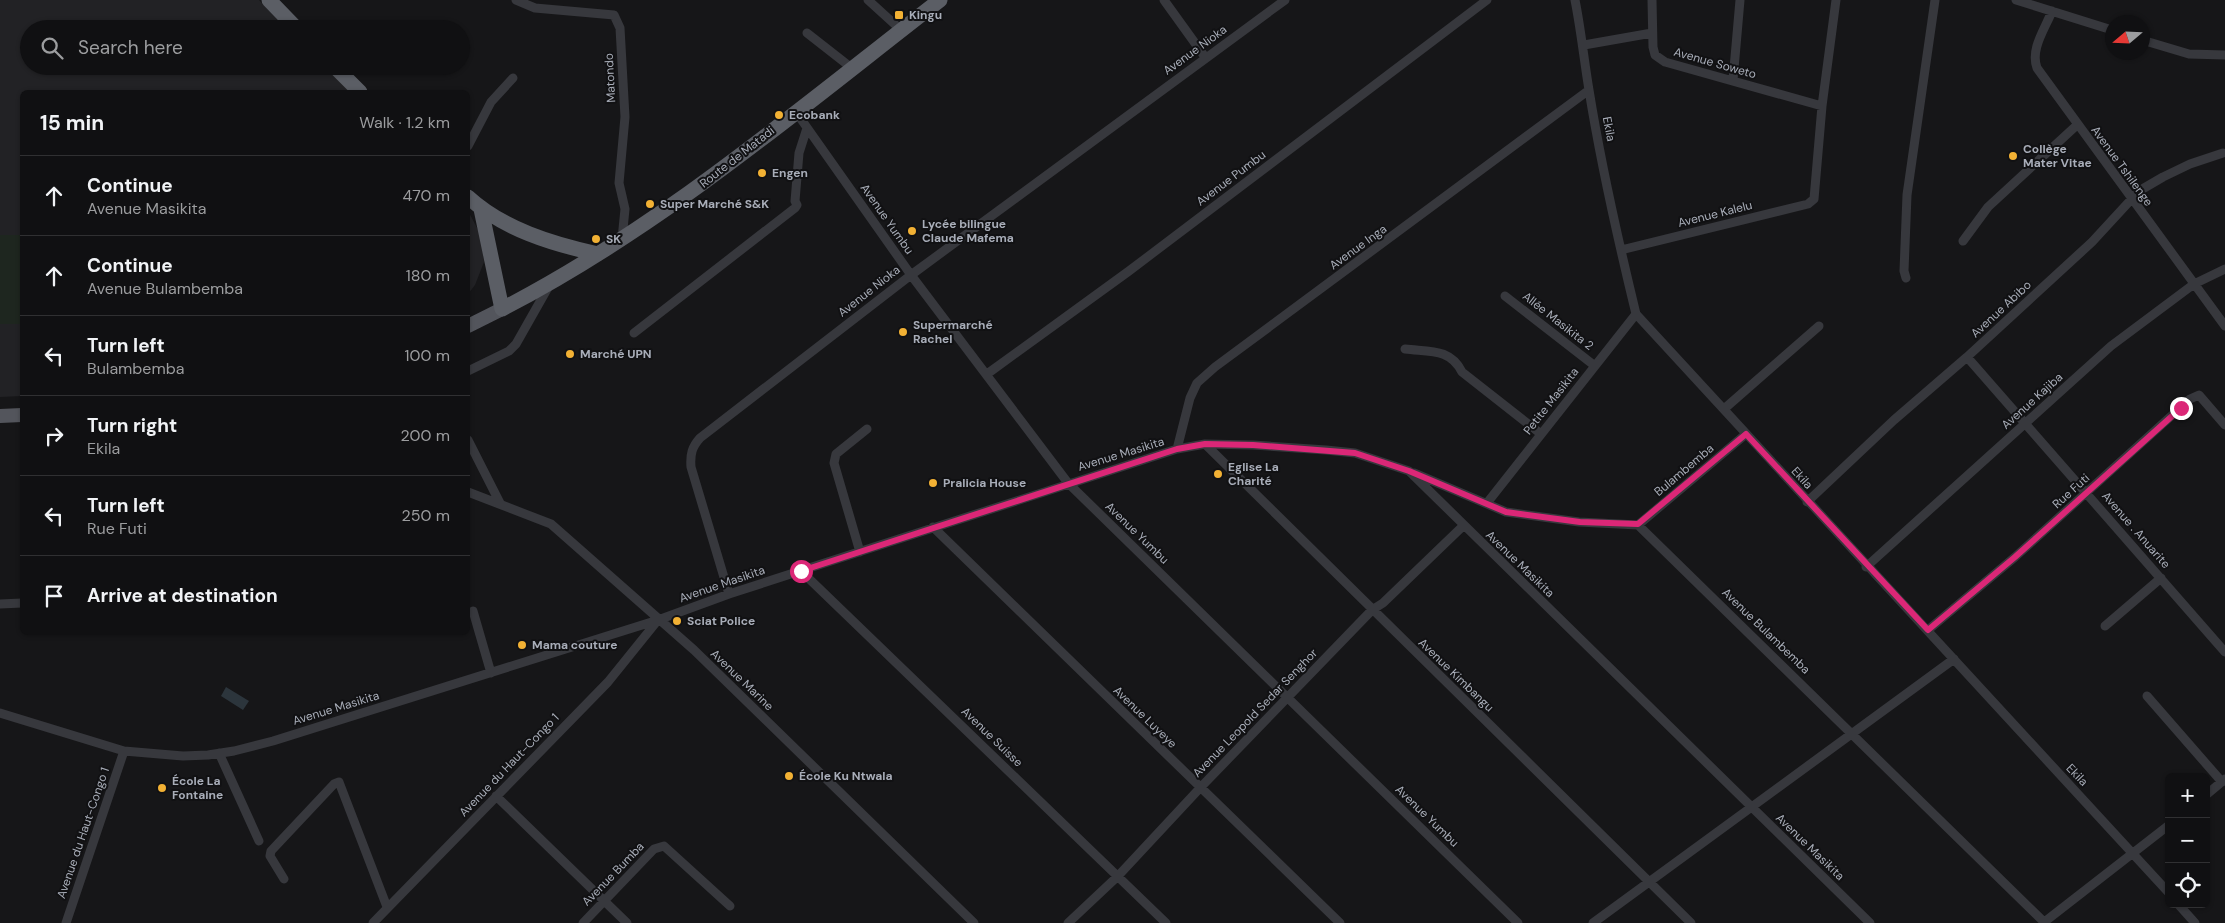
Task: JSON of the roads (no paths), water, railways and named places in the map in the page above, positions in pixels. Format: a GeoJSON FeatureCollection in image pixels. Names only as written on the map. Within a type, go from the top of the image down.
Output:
{"type":"FeatureCollection","features":[{"type":"Feature","properties":{"kind":"highway"},"geometry":{"type":"LineString","coordinates":[[269,0],[288,20]]}},
{"type":"Feature","properties":{"kind":"highway","name":"Route de Matadi"},"geometry":{"type":"LineString","coordinates":[[502,309],[551,284],[674,205],[853,69],[940,0]]}},
{"type":"Feature","properties":{"kind":"highway"},"geometry":{"type":"LineString","coordinates":[[343,75],[358,90]]}},
{"type":"Feature","properties":{"kind":"highway"},"geometry":{"type":"LineString","coordinates":[[470,199],[481,209],[532,235],[566,247],[598,254]]}},
{"type":"Feature","properties":{"kind":"highway"},"geometry":{"type":"LineString","coordinates":[[481,209],[502,309]]}},
{"type":"Feature","properties":{"kind":"main road"},"geometry":{"type":"LineString","coordinates":[[470,325],[502,309]]}},
{"type":"Feature","properties":{"kind":"main road"},"geometry":{"type":"LineString","coordinates":[[0,416],[20,415]]}},
{"type":"Feature","properties":{"kind":"street","name":"Matondo"},"geometry":{"type":"LineString","coordinates":[[516,0],[535,8],[614,15],[618,22],[620,28],[625,117],[619,183],[625,209],[622,239]]}},
{"type":"Feature","properties":{"kind":"street"},"geometry":{"type":"LineString","coordinates":[[868,0],[902,30]]}},
{"type":"Feature","properties":{"kind":"street"},"geometry":{"type":"LineString","coordinates":[[1164,0],[1205,58]]}},
{"type":"Feature","properties":{"kind":"street","name":"Avenue Nioka"},"geometry":{"type":"LineString","coordinates":[[729,594],[691,466],[690,455],[700,438],[911,275],[1285,0]]}},
{"type":"Feature","properties":{"kind":"street","name":"Avenue Pumbu"},"geometry":{"type":"LineString","coordinates":[[987,374],[1129,271],[1488,0]]}},
{"type":"Feature","properties":{"kind":"street","name":"Ekila"},"geometry":{"type":"LineString","coordinates":[[1575,0],[1584,45],[1589,90],[1620,250],[1636,314],[1866,567],[1928,630],[2045,760],[2134,853],[2165,888]]}},
{"type":"Feature","properties":{"kind":"street","name":"Avenue Soweto"},"geometry":{"type":"LineString","coordinates":[[1652,0],[1652,33],[1656,55],[1665,62],[1822,106]]}},
{"type":"Feature","properties":{"kind":"street"},"geometry":{"type":"LineString","coordinates":[[1733,80],[1740,0]]}},
{"type":"Feature","properties":{"kind":"street"},"geometry":{"type":"LineString","coordinates":[[1822,106],[1836,0]]}},
{"type":"Feature","properties":{"kind":"street"},"geometry":{"type":"LineString","coordinates":[[1906,278],[1904,271],[1907,195],[1935,0]]}},
{"type":"Feature","properties":{"kind":"street"},"geometry":{"type":"LineString","coordinates":[[2016,0],[2105,28]]}},
{"type":"Feature","properties":{"kind":"street","name":"Avenue Tshilenge"},"geometry":{"type":"LineString","coordinates":[[2052,11],[2035,51],[2034,61],[2037,68],[2225,326]]}},
{"type":"Feature","properties":{"kind":"street"},"geometry":{"type":"LineString","coordinates":[[807,33],[853,69]]}},
{"type":"Feature","properties":{"kind":"street"},"geometry":{"type":"LineString","coordinates":[[1584,45],[1652,33]]}},
{"type":"Feature","properties":{"kind":"street"},"geometry":{"type":"LineString","coordinates":[[2150,42],[2189,54],[2225,56]]}},
{"type":"Feature","properties":{"kind":"street"},"geometry":{"type":"LineString","coordinates":[[470,142],[491,102],[513,78]]}},
{"type":"Feature","properties":{"kind":"street","name":"Avenue Inga"},"geometry":{"type":"LineString","coordinates":[[1177,449],[1190,398],[1196,383],[1589,90]]}},
{"type":"Feature","properties":{"kind":"street","name":"Avenue Kalelu"},"geometry":{"type":"LineString","coordinates":[[1620,250],[1808,204],[1814,199],[1822,106]]}},
{"type":"Feature","properties":{"kind":"street","name":"Avenue Yumbu"},"geometry":{"type":"LineString","coordinates":[[796,112],[911,275],[1068,483],[1518,923]]}},
{"type":"Feature","properties":{"kind":"street"},"geometry":{"type":"LineString","coordinates":[[1963,241],[1988,207],[2077,125]]}},
{"type":"Feature","properties":{"kind":"street"},"geometry":{"type":"LineString","coordinates":[[634,333],[795,208],[797,205],[795,200],[799,153],[808,128]]}},
{"type":"Feature","properties":{"kind":"street","name":"Avenue Abibo"},"geometry":{"type":"LineString","coordinates":[[1807,502],[1894,420],[1967,357],[2092,242],[2139,191],[2190,164],[2223,154]]}},
{"type":"Feature","properties":{"kind":"street","name":"Avenue Kajiba"},"geometry":{"type":"LineString","coordinates":[[1866,567],[2111,346],[2194,284],[2225,269]]}},
{"type":"Feature","properties":{"kind":"street"},"geometry":{"type":"LineString","coordinates":[[470,370],[509,351],[516,344],[551,284]]}},
{"type":"Feature","properties":{"kind":"street","name":"Allée Masikita 2"},"geometry":{"type":"LineString","coordinates":[[1505,296],[1595,366]]}},
{"type":"Feature","properties":{"kind":"street","name":"Petite Masikita"},"geometry":{"type":"LineString","coordinates":[[1487,504],[1636,314]]}},
{"type":"Feature","properties":{"kind":"street"},"geometry":{"type":"LineString","coordinates":[[1724,409],[1819,326]]}},
{"type":"Feature","properties":{"kind":"street"},"geometry":{"type":"LineString","coordinates":[[1405,349],[1447,354],[1455,360],[1462,372],[1541,434]]}},
{"type":"Feature","properties":{"kind":"street","name":"Avenue . Anuarite"},"geometry":{"type":"LineString","coordinates":[[1967,357],[2027,423],[2225,652]]}},
{"type":"Feature","properties":{"kind":"street","name":"Rue Futi"},"geometry":{"type":"LineString","coordinates":[[1928,630],[2087,493],[2194,396],[2200,395],[2225,425]]}},
{"type":"Feature","properties":{"kind":"street"},"geometry":{"type":"LineString","coordinates":[[860,552],[834,463],[836,454],[866,429]]}},
{"type":"Feature","properties":{"kind":"street","name":"Bulambemba"},"geometry":{"type":"LineString","coordinates":[[1638,524],[1746,434]]}},
{"type":"Feature","properties":{"kind":"street"},"geometry":{"type":"LineString","coordinates":[[470,444],[500,503]]}},
{"type":"Feature","properties":{"kind":"street","name":"Avenue Masikita"},"geometry":{"type":"LineString","coordinates":[[0,712],[124,751],[183,756],[219,753],[273,741],[659,620],[729,594],[1177,449],[1205,444],[1261,445],[1355,453],[1409,471],[1870,923]]}},
{"type":"Feature","properties":{"kind":"street","name":"Avenue Kimbangu"},"geometry":{"type":"LineString","coordinates":[[1205,444],[1691,923]]}},
{"type":"Feature","properties":{"kind":"street"},"geometry":{"type":"LineString","coordinates":[[1409,471],[1506,512],[1540,518],[1638,524]]}},
{"type":"Feature","properties":{"kind":"street","name":"Avenue Marine"},"geometry":{"type":"LineString","coordinates":[[470,493],[551,524],[694,650],[974,923]]}},
{"type":"Feature","properties":{"kind":"street","name":"Avenue Bulambemba"},"geometry":{"type":"LineString","coordinates":[[1638,524],[1854,734],[1942,824],[2044,923]]}},
{"type":"Feature","properties":{"kind":"street","name":"Avenue Leopold Sedar Senghor"},"geometry":{"type":"LineString","coordinates":[[1068,923],[1118,876],[1372,610],[1383,604],[1463,526]]}},
{"type":"Feature","properties":{"kind":"street","name":"Avenue Luyeye"},"geometry":{"type":"LineString","coordinates":[[933,527],[1340,923]]}},
{"type":"Feature","properties":{"kind":"street","name":"Avenue Suisse"},"geometry":{"type":"LineString","coordinates":[[801,571],[1166,923]]}},
{"type":"Feature","properties":{"kind":"street"},"geometry":{"type":"LineString","coordinates":[[2104,626],[2161,578]]}},
{"type":"Feature","properties":{"kind":"street"},"geometry":{"type":"LineString","coordinates":[[0,604],[20,603]]}},
{"type":"Feature","properties":{"kind":"street"},"geometry":{"type":"LineString","coordinates":[[473,611],[491,673]]}},
{"type":"Feature","properties":{"kind":"street","name":"Avenue du Haut-Congo 1"},"geometry":{"type":"LineString","coordinates":[[373,923],[608,682],[659,620]]}},
{"type":"Feature","properties":{"kind":"street"},"geometry":{"type":"LineString","coordinates":[[1593,923],[1753,808],[1954,659]]}},
{"type":"Feature","properties":{"kind":"street"},"geometry":{"type":"LineString","coordinates":[[2146,696],[2224,781],[2210,792]]}},
{"type":"Feature","properties":{"kind":"street","name":"Avenue du Haut-Congo 1"},"geometry":{"type":"LineString","coordinates":[[66,923],[124,751]]}},
{"type":"Feature","properties":{"kind":"street"},"geometry":{"type":"LineString","coordinates":[[219,753],[259,841]]}},
{"type":"Feature","properties":{"kind":"street"},"geometry":{"type":"LineString","coordinates":[[284,879],[270,856],[271,850],[334,784],[339,782],[387,907]]}},
{"type":"Feature","properties":{"kind":"street"},"geometry":{"type":"LineString","coordinates":[[496,796],[627,923]]}},
{"type":"Feature","properties":{"kind":"street"},"geometry":{"type":"LineString","coordinates":[[2044,923],[2165,828]]}},
{"type":"Feature","properties":{"kind":"street","name":"Avenue Bumba"},"geometry":{"type":"LineString","coordinates":[[583,923],[654,849],[661,846],[730,906]]}},
{"type":"Feature","properties":{"kind":"street"},"geometry":{"type":"LineString","coordinates":[[2182,908],[2195,923]]}},
{"type":"Feature","properties":{"kind":"place","name":"Kingu"},"geometry":{"type":"Point","coordinates":[899,15]}},
{"type":"Feature","properties":{"kind":"place","name":"Ecobank"},"geometry":{"type":"Point","coordinates":[779,115]}},
{"type":"Feature","properties":{"kind":"place","name":"Collège Mater Vitae"},"geometry":{"type":"Point","coordinates":[2013,156]}},
{"type":"Feature","properties":{"kind":"place","name":"Engen"},"geometry":{"type":"Point","coordinates":[762,173]}},
{"type":"Feature","properties":{"kind":"place","name":"Super Marché S&K"},"geometry":{"type":"Point","coordinates":[650,204]}},
{"type":"Feature","properties":{"kind":"place","name":"Lycée bilingue Claude Mafema"},"geometry":{"type":"Point","coordinates":[912,231]}},
{"type":"Feature","properties":{"kind":"place","name":"SK"},"geometry":{"type":"Point","coordinates":[596,239]}},
{"type":"Feature","properties":{"kind":"place","name":"Supermarché Rachel"},"geometry":{"type":"Point","coordinates":[903,332]}},
{"type":"Feature","properties":{"kind":"place","name":"Marché UPN"},"geometry":{"type":"Point","coordinates":[570,354]}},
{"type":"Feature","properties":{"kind":"place","name":"Eglise La Charité"},"geometry":{"type":"Point","coordinates":[1218,474]}},
{"type":"Feature","properties":{"kind":"place","name":"Pralicia House"},"geometry":{"type":"Point","coordinates":[933,483]}},
{"type":"Feature","properties":{"kind":"place","name":"Sciat Police"},"geometry":{"type":"Point","coordinates":[677,621]}},
{"type":"Feature","properties":{"kind":"place","name":"Mama couture"},"geometry":{"type":"Point","coordinates":[522,645]}},
{"type":"Feature","properties":{"kind":"place","name":"École Ku Ntwala"},"geometry":{"type":"Point","coordinates":[789,776]}},
{"type":"Feature","properties":{"kind":"place","name":"École La Fontaine"},"geometry":{"type":"Point","coordinates":[162,788]}}]}
